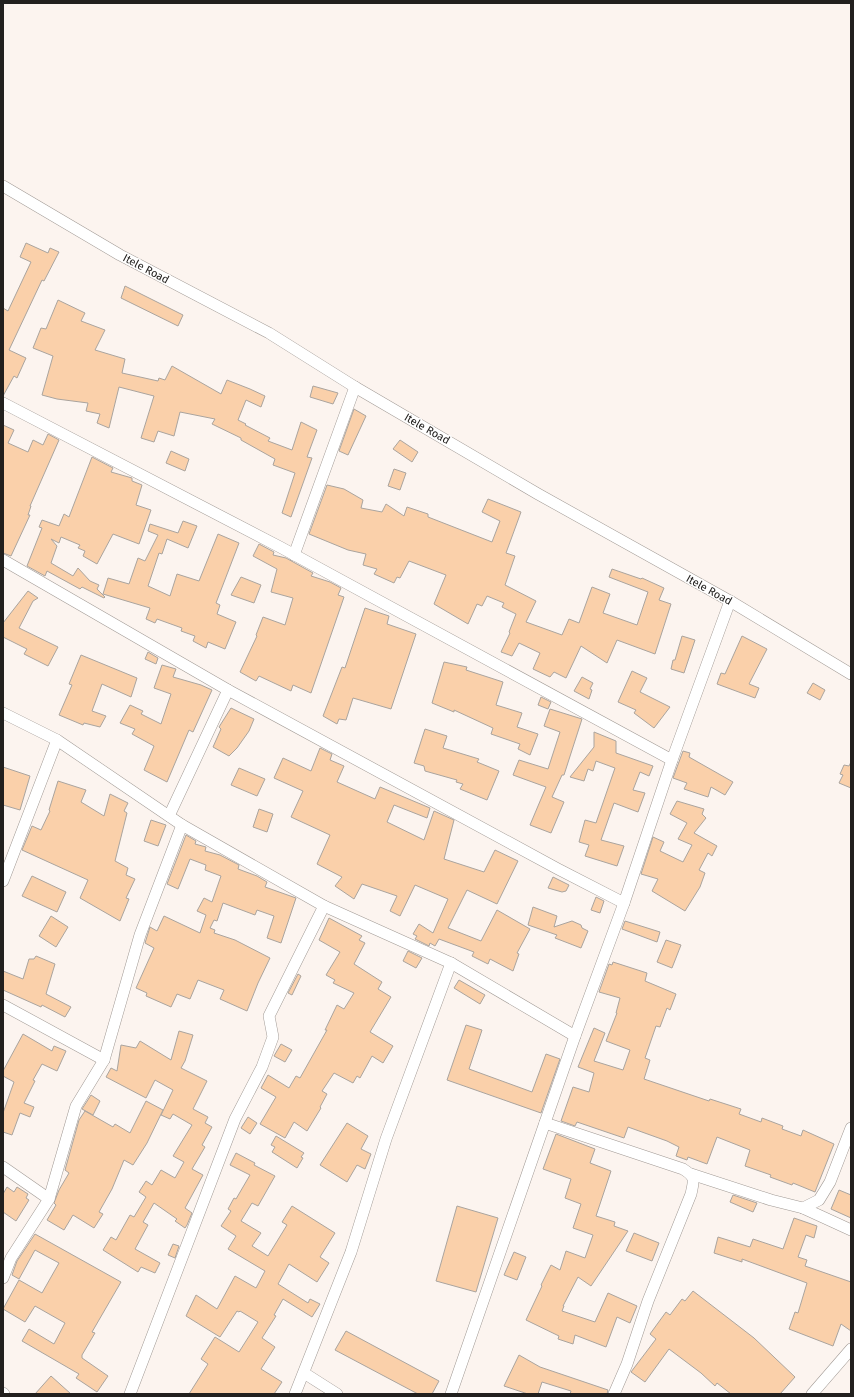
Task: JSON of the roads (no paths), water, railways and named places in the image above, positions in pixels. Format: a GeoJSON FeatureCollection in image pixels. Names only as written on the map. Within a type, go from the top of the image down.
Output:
{"type":"FeatureCollection","features":[{"type":"Feature","properties":{"kind":"street","name":"Itele Road"},"geometry":{"type":"LineString","coordinates":[[3,186],[120,255],[268,333],[355,387],[544,498],[730,601],[851,674]]}},
{"type":"Feature","properties":{"kind":"street"},"geometry":{"type":"LineString","coordinates":[[294,555],[355,387]]}},
{"type":"Feature","properties":{"kind":"street"},"geometry":{"type":"LineString","coordinates":[[3,403],[294,555],[672,760]]}},
{"type":"Feature","properties":{"kind":"street"},"geometry":{"type":"LineString","coordinates":[[3,560],[228,690],[624,903]]}},
{"type":"Feature","properties":{"kind":"street"},"geometry":{"type":"LineString","coordinates":[[451,1394],[575,1036],[624,903],[672,760],[730,601]]}},
{"type":"Feature","properties":{"kind":"street"},"geometry":{"type":"LineString","coordinates":[[169,816],[228,690]]}},
{"type":"Feature","properties":{"kind":"street"},"geometry":{"type":"LineString","coordinates":[[3,713],[57,740],[182,825],[324,906],[451,963],[575,1036]]}},
{"type":"Feature","properties":{"kind":"street"},"geometry":{"type":"LineString","coordinates":[[3,882],[57,740]]}},
{"type":"Feature","properties":{"kind":"street"},"geometry":{"type":"LineString","coordinates":[[3,1278],[11,1258],[50,1199],[76,1106],[104,1060],[140,935],[182,825]]}},
{"type":"Feature","properties":{"kind":"street"},"geometry":{"type":"LineString","coordinates":[[130,1394],[235,1119],[262,1067],[273,1037],[269,1016],[324,906]]}},
{"type":"Feature","properties":{"kind":"street"},"geometry":{"type":"LineString","coordinates":[[295,1394],[351,1252],[386,1139],[451,963]]}},
{"type":"Feature","properties":{"kind":"street"},"geometry":{"type":"LineString","coordinates":[[3,1005],[104,1060]]}},
{"type":"Feature","properties":{"kind":"street"},"geometry":{"type":"LineString","coordinates":[[545,1123],[683,1169],[691,1174],[771,1200],[803,1208],[851,1230]]}},
{"type":"Feature","properties":{"kind":"street"},"geometry":{"type":"LineString","coordinates":[[803,1208],[819,1200],[830,1182],[851,1128]]}},
{"type":"Feature","properties":{"kind":"street"},"geometry":{"type":"LineString","coordinates":[[3,1167],[50,1199]]}},
{"type":"Feature","properties":{"kind":"street"},"geometry":{"type":"LineString","coordinates":[[614,1394],[627,1364],[648,1301],[691,1194],[694,1181],[691,1174]]}},
{"type":"Feature","properties":{"kind":"street"},"geometry":{"type":"LineString","coordinates":[[812,1394],[851,1349]]}},
{"type":"Feature","properties":{"kind":"street"},"geometry":{"type":"LineString","coordinates":[[304,1373],[338,1394]]}}]}
